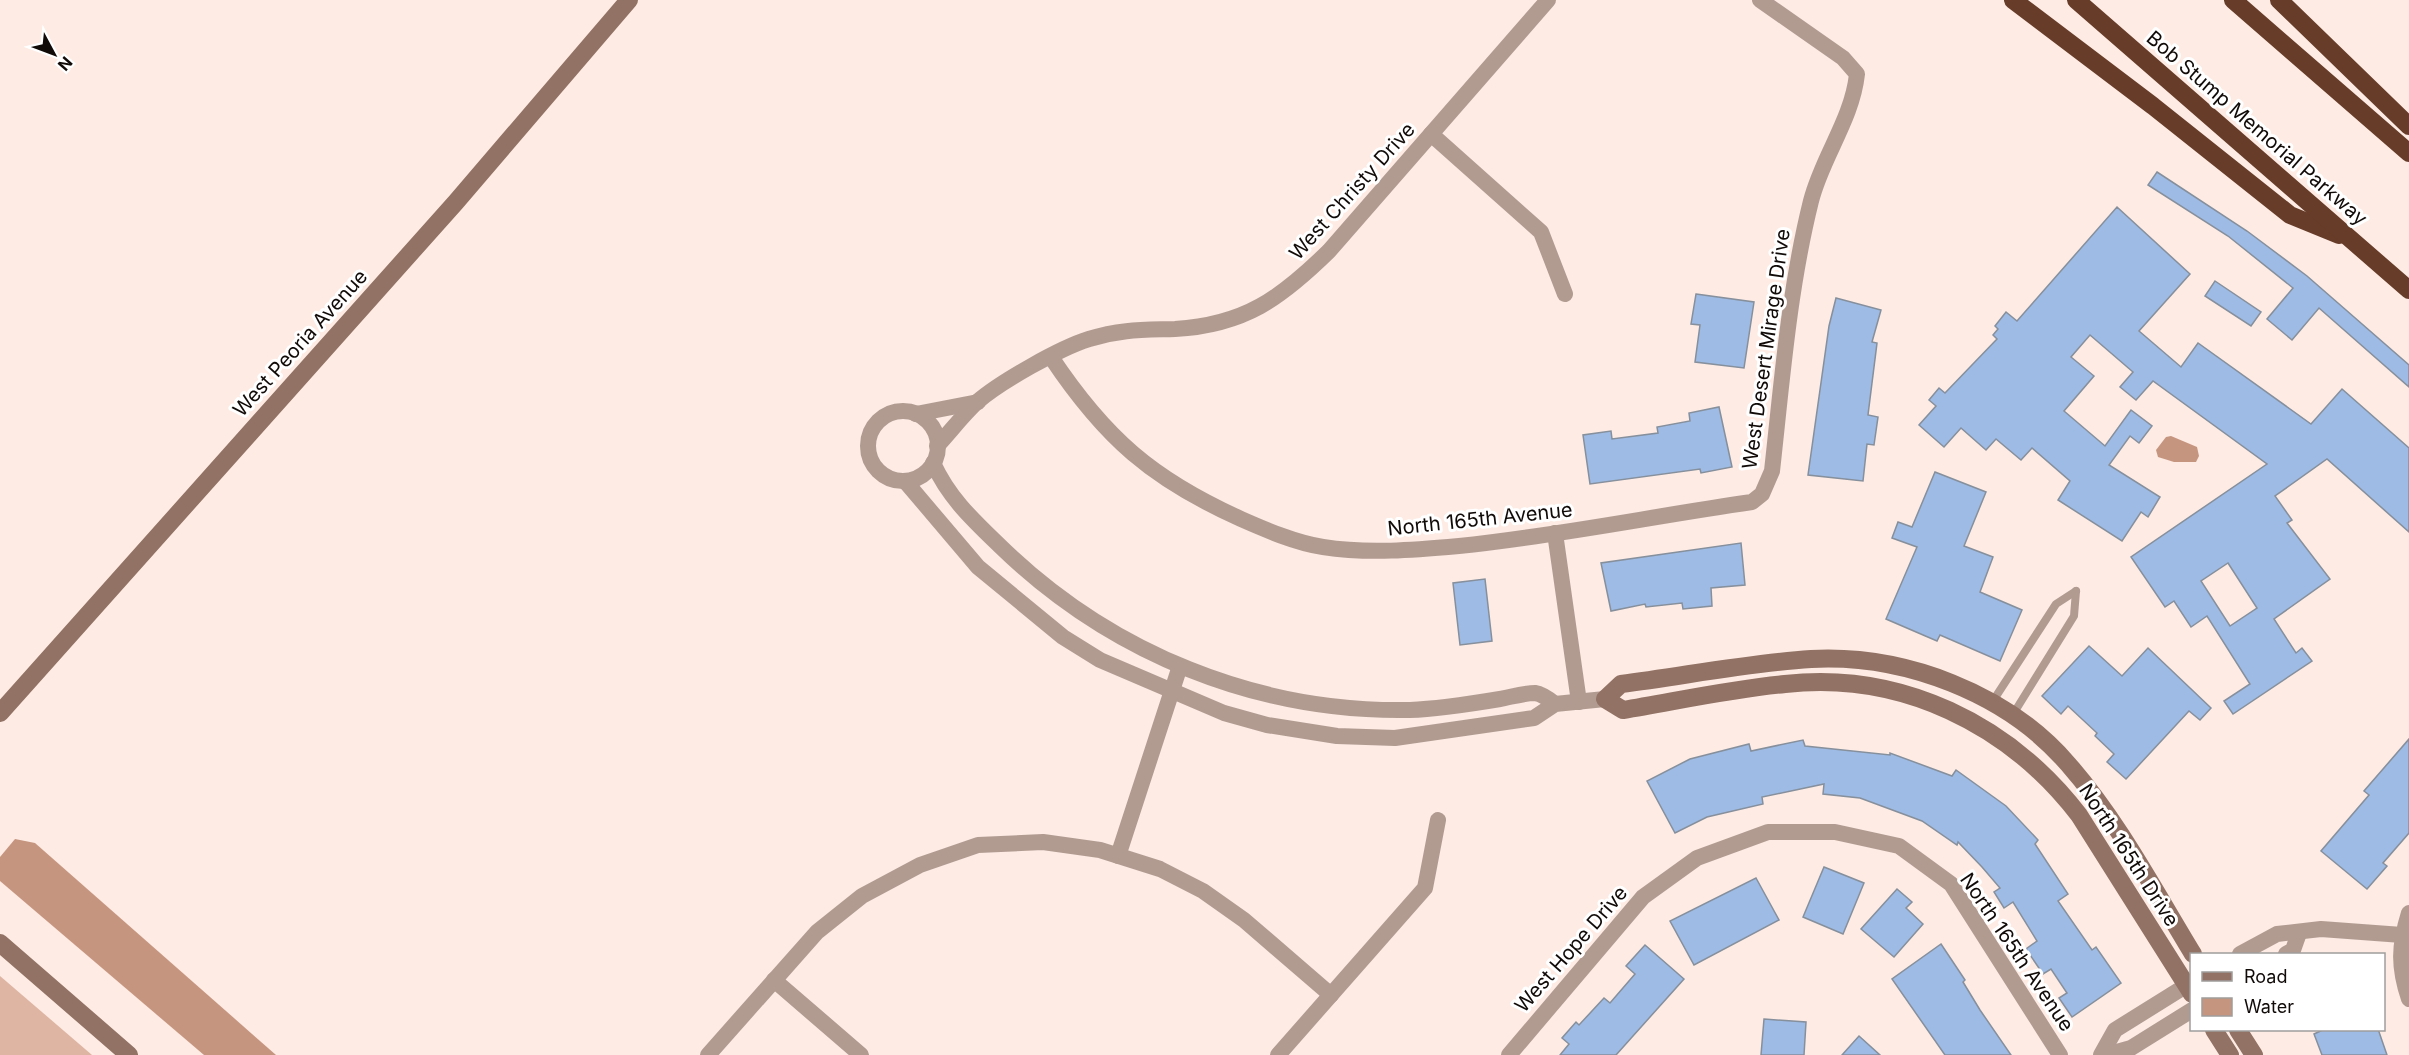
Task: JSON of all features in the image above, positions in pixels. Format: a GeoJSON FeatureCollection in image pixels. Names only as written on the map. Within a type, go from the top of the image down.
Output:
{"type":"FeatureCollection","features":[{"type":"Feature","properties":{"kind":"highway"},"geometry":{"type":"LineString","coordinates":[[2013,0],[2153,106],[2290,215],[2352,240]]}},
{"type":"Feature","properties":{"kind":"highway","name":"Bob Stump Memorial Parkway"},"geometry":{"type":"LineString","coordinates":[[2076,0],[2409,290]]}},
{"type":"Feature","properties":{"kind":"highway"},"geometry":{"type":"LineString","coordinates":[[2232,0],[2409,153]]}},
{"type":"Feature","properties":{"kind":"highway"},"geometry":{"type":"LineString","coordinates":[[2279,0],[2409,126]]}},
{"type":"Feature","properties":{"kind":"street","name":"West Peoria Avenue"},"geometry":{"type":"LineString","coordinates":[[0,713],[448,211],[629,0]]}},
{"type":"Feature","properties":{"kind":"street","name":"West Christy Drive"},"geometry":{"type":"LineString","coordinates":[[978,402],[1051,357],[1088,339],[1137,328],[1176,329],[1239,318],[1264,306],[1297,282],[1329,251],[1548,0]]}},
{"type":"Feature","properties":{"kind":"street","name":"West Desert Mirage Drive"},"geometry":{"type":"LineString","coordinates":[[1760,0],[1843,58],[1857,74],[1854,99],[1817,177],[1798,251],[1772,471],[1762,494]]}},
{"type":"Feature","properties":{"kind":"street"},"geometry":{"type":"LineString","coordinates":[[1431,134],[1541,232],[1565,294]]}},
{"type":"Feature","properties":{"kind":"street","name":"North 165th Avenue"},"geometry":{"type":"LineString","coordinates":[[1051,357],[1080,400],[1152,471],[1196,499],[1263,529],[1322,547],[1392,552],[1502,542],[1752,502],[1762,494]]}},
{"type":"Feature","properties":{"kind":"street"},"geometry":{"type":"LineString","coordinates":[[916,414],[933,429],[935,454],[944,487],[958,504],[1028,573],[1105,629],[1180,666],[1247,691],[1358,709],[1412,710],[1537,693],[1555,704],[1534,718],[1432,734],[1395,738],[1337,736],[1267,725],[1235,716],[1171,692],[1100,660],[1063,636],[1014,599],[978,567],[906,481],[884,475],[870,458],[869,436],[883,417],[893,412],[916,414],[978,402]]}},
{"type":"Feature","properties":{"kind":"street"},"geometry":{"type":"LineString","coordinates":[[906,481],[926,472],[935,454],[978,402]]}},
{"type":"Feature","properties":{"kind":"street"},"geometry":{"type":"LineString","coordinates":[[1555,533],[1579,702]]}},
{"type":"Feature","properties":{"kind":"street","name":"North 165th Drive"},"geometry":{"type":"LineString","coordinates":[[1555,704],[1605,699],[1621,684],[1799,660],[1831,659],[1908,669],[1938,677],[2012,716],[2050,745],[2092,793],[2192,953]]}},
{"type":"Feature","properties":{"kind":"street"},"geometry":{"type":"LineString","coordinates":[[1118,856],[1180,666]]}},
{"type":"Feature","properties":{"kind":"street","name":"North 165th Drive"},"geometry":{"type":"LineString","coordinates":[[1605,699],[1623,710],[1786,684],[1823,683],[1859,684],[1893,690],[1948,708],[2004,742],[2043,773],[2062,793],[2079,815],[2190,987]]}},
{"type":"Feature","properties":{"kind":"street"},"geometry":{"type":"LineString","coordinates":[[1278,1055],[1425,888],[1438,820]]}},
{"type":"Feature","properties":{"kind":"street","name":"North 165th Avenue"},"geometry":{"type":"LineString","coordinates":[[1768,832],[1835,832],[1899,846],[1951,884],[2060,1055]]}},
{"type":"Feature","properties":{"kind":"street","name":"West Hope Drive"},"geometry":{"type":"LineString","coordinates":[[1509,1055],[1643,897],[1697,858],[1768,832]]}},
{"type":"Feature","properties":{"kind":"street"},"geometry":{"type":"LineString","coordinates":[[708,1055],[817,932],[862,896],[920,866],[978,845],[1043,842],[1100,850],[1160,869],[1203,891],[1244,920],[1331,995]]}},
{"type":"Feature","properties":{"kind":"street"},"geometry":{"type":"LineString","coordinates":[[2409,913],[2402,935],[2400,972],[2409,999]]}},
{"type":"Feature","properties":{"kind":"street"},"geometry":{"type":"LineString","coordinates":[[2242,953],[2277,934],[2321,929],[2402,935]]}},
{"type":"Feature","properties":{"kind":"street"},"geometry":{"type":"LineString","coordinates":[[2288,953],[2293,950],[2299,933]]}},
{"type":"Feature","properties":{"kind":"street"},"geometry":{"type":"LineString","coordinates":[[0,943],[129,1055]]}},
{"type":"Feature","properties":{"kind":"street"},"geometry":{"type":"LineString","coordinates":[[774,980],[861,1055]]}},
{"type":"Feature","properties":{"kind":"street"},"geometry":{"type":"LineString","coordinates":[[2101,1055],[2115,1030],[2190,987]]}},
{"type":"Feature","properties":{"kind":"street"},"geometry":{"type":"LineString","coordinates":[[2106,1055],[2131,1048],[2190,1011]]}},
{"type":"Feature","properties":{"kind":"street"},"geometry":{"type":"LineString","coordinates":[[2215,1031],[2230,1055]]}},
{"type":"Feature","properties":{"kind":"street"},"geometry":{"type":"LineString","coordinates":[[2239,1031],[2254,1055]]}},
{"type":"Feature","properties":{"kind":"lane"},"geometry":{"type":"LineString","coordinates":[[1991,704],[2056,604],[2076,591],[2074,616],[2012,716]]}},
{"type":"Feature","properties":{"kind":"shaded area"},"geometry":{"type":"Polygon","coordinates":[[[0,976],[92,1055],[0,1055],[0,976]]]}},
{"type":"Feature","properties":{"kind":"water"},"geometry":{"type":"Polygon","coordinates":[[[2171,436],[2197,447],[2199,456],[2196,462],[2174,462],[2158,457],[2156,450],[2166,437],[2171,436]]]}},
{"type":"Feature","properties":{"kind":"water"},"geometry":{"type":"Polygon","coordinates":[[[15,839],[35,843],[276,1055],[204,1055],[0,881],[0,857],[15,839]]]}},
{"type":"Feature","properties":{"kind":"building"},"geometry":{"type":"Polygon","coordinates":[[[2157,172],[2247,231],[2307,276],[2409,365],[2409,387],[2319,308],[2292,340],[2267,319],[2293,288],[2228,236],[2148,185],[2157,172]]]}},
{"type":"Feature","properties":{"kind":"building"},"geometry":{"type":"Polygon","coordinates":[[[2117,207],[2190,274],[2139,331],[2181,367],[2198,343],[2311,424],[2342,389],[2409,448],[2409,532],[2327,459],[2275,496],[2292,520],[2287,523],[2330,579],[2274,619],[2296,653],[2302,648],[2312,661],[2233,714],[2224,701],[2250,684],[2207,616],[2191,627],[2174,601],[2165,607],[2131,557],[2267,464],[2153,381],[2136,400],[2120,387],[2133,372],[2090,335],[2071,357],[2094,376],[2064,411],[2105,446],[2131,410],[2152,426],[2139,443],[2130,436],[2109,465],[2160,497],[2148,517],[2141,512],[2122,541],[2058,500],[2070,481],[2032,448],[2021,460],[1996,439],[1986,450],[1961,428],[1944,447],[1919,425],[1936,406],[1929,400],[1939,388],[1945,393],[1997,339],[1993,335],[1998,329],[1995,326],[2006,312],[2017,321],[2117,207]],[[2228,563],[2201,581],[2230,626],[2257,608],[2228,563]]]}},
{"type":"Feature","properties":{"kind":"building"},"geometry":{"type":"Polygon","coordinates":[[[2215,281],[2261,312],[2251,326],[2205,296],[2215,281]]]}},
{"type":"Feature","properties":{"kind":"building"},"geometry":{"type":"Polygon","coordinates":[[[1696,294],[1754,302],[1744,368],[1695,362],[1700,325],[1691,324],[1696,294]]]}},
{"type":"Feature","properties":{"kind":"building"},"geometry":{"type":"Polygon","coordinates":[[[1836,298],[1881,310],[1872,342],[1877,343],[1868,415],[1878,417],[1874,445],[1867,444],[1863,481],[1808,475],[1829,326],[1836,298]]]}},
{"type":"Feature","properties":{"kind":"building"},"geometry":{"type":"Polygon","coordinates":[[[1719,407],[1732,467],[1701,473],[1700,469],[1590,484],[1583,435],[1611,431],[1612,439],[1658,433],[1657,427],[1690,421],[1689,413],[1719,407]]]}},
{"type":"Feature","properties":{"kind":"building"},"geometry":{"type":"Polygon","coordinates":[[[1935,472],[1986,492],[1964,546],[1993,557],[1980,592],[2022,610],[2000,661],[1940,635],[1937,641],[1886,619],[1917,547],[1892,538],[1898,522],[1912,527],[1935,472]]]}},
{"type":"Feature","properties":{"kind":"building"},"geometry":{"type":"Polygon","coordinates":[[[1741,543],[1745,585],[1711,588],[1712,606],[1683,609],[1682,603],[1646,607],[1645,604],[1611,611],[1601,563],[1741,543]]]}},
{"type":"Feature","properties":{"kind":"building"},"geometry":{"type":"Polygon","coordinates":[[[1485,579],[1492,641],[1460,645],[1453,583],[1485,579]]]}},
{"type":"Feature","properties":{"kind":"building"},"geometry":{"type":"Polygon","coordinates":[[[2089,646],[2122,676],[2148,648],[2211,708],[2200,720],[2189,711],[2126,779],[2107,762],[2114,754],[2095,736],[2097,733],[2068,706],[2061,714],[2042,696],[2089,646]]]}},
{"type":"Feature","properties":{"kind":"building"},"geometry":{"type":"Polygon","coordinates":[[[2409,739],[2409,833],[2383,863],[2387,866],[2367,889],[2321,851],[2369,795],[2364,791],[2409,739]]]}},
{"type":"Feature","properties":{"kind":"building"},"geometry":{"type":"Polygon","coordinates":[[[1803,740],[1805,746],[1890,755],[1890,753],[1952,776],[1956,770],[2006,806],[2038,840],[2035,844],[2068,894],[2058,901],[2092,950],[2096,947],[2121,983],[2072,1017],[2059,998],[2067,993],[2051,969],[2043,974],[2026,949],[2037,941],[2013,902],[2004,908],[1994,892],[2000,888],[1982,867],[1958,842],[1957,845],[1922,821],[1860,798],[1823,794],[1824,784],[1762,797],[1763,804],[1707,817],[1675,833],[1647,781],[1690,759],[1749,744],[1751,751],[1803,740]]]}},
{"type":"Feature","properties":{"kind":"building"},"geometry":{"type":"Polygon","coordinates":[[[1824,867],[1864,883],[1843,934],[1803,917],[1824,867]]]}},
{"type":"Feature","properties":{"kind":"building"},"geometry":{"type":"Polygon","coordinates":[[[1756,878],[1779,920],[1694,965],[1670,921],[1756,878]]]}},
{"type":"Feature","properties":{"kind":"building"},"geometry":{"type":"Polygon","coordinates":[[[1897,889],[1912,902],[1906,908],[1923,924],[1894,957],[1861,929],[1897,889]]]}},
{"type":"Feature","properties":{"kind":"building"},"geometry":{"type":"Polygon","coordinates":[[[1941,944],[1965,980],[1963,982],[1980,1010],[2011,1055],[1945,1055],[1892,979],[1941,944]]]}},
{"type":"Feature","properties":{"kind":"building"},"geometry":{"type":"Polygon","coordinates":[[[1645,945],[1684,979],[1616,1055],[1560,1055],[1569,1044],[1562,1038],[1576,1022],[1579,1025],[1604,998],[1610,1003],[1635,974],[1626,966],[1645,945]]]}},
{"type":"Feature","properties":{"kind":"building"},"geometry":{"type":"Polygon","coordinates":[[[1764,1019],[1806,1022],[1804,1055],[1761,1055],[1764,1019]]]}},
{"type":"Feature","properties":{"kind":"building"},"geometry":{"type":"Polygon","coordinates":[[[2321,1031],[2379,1031],[2387,1055],[2322,1055],[2314,1034],[2321,1031]]]}},
{"type":"Feature","properties":{"kind":"building"},"geometry":{"type":"Polygon","coordinates":[[[1859,1036],[1880,1055],[1842,1055],[1859,1036]]]}}]}
